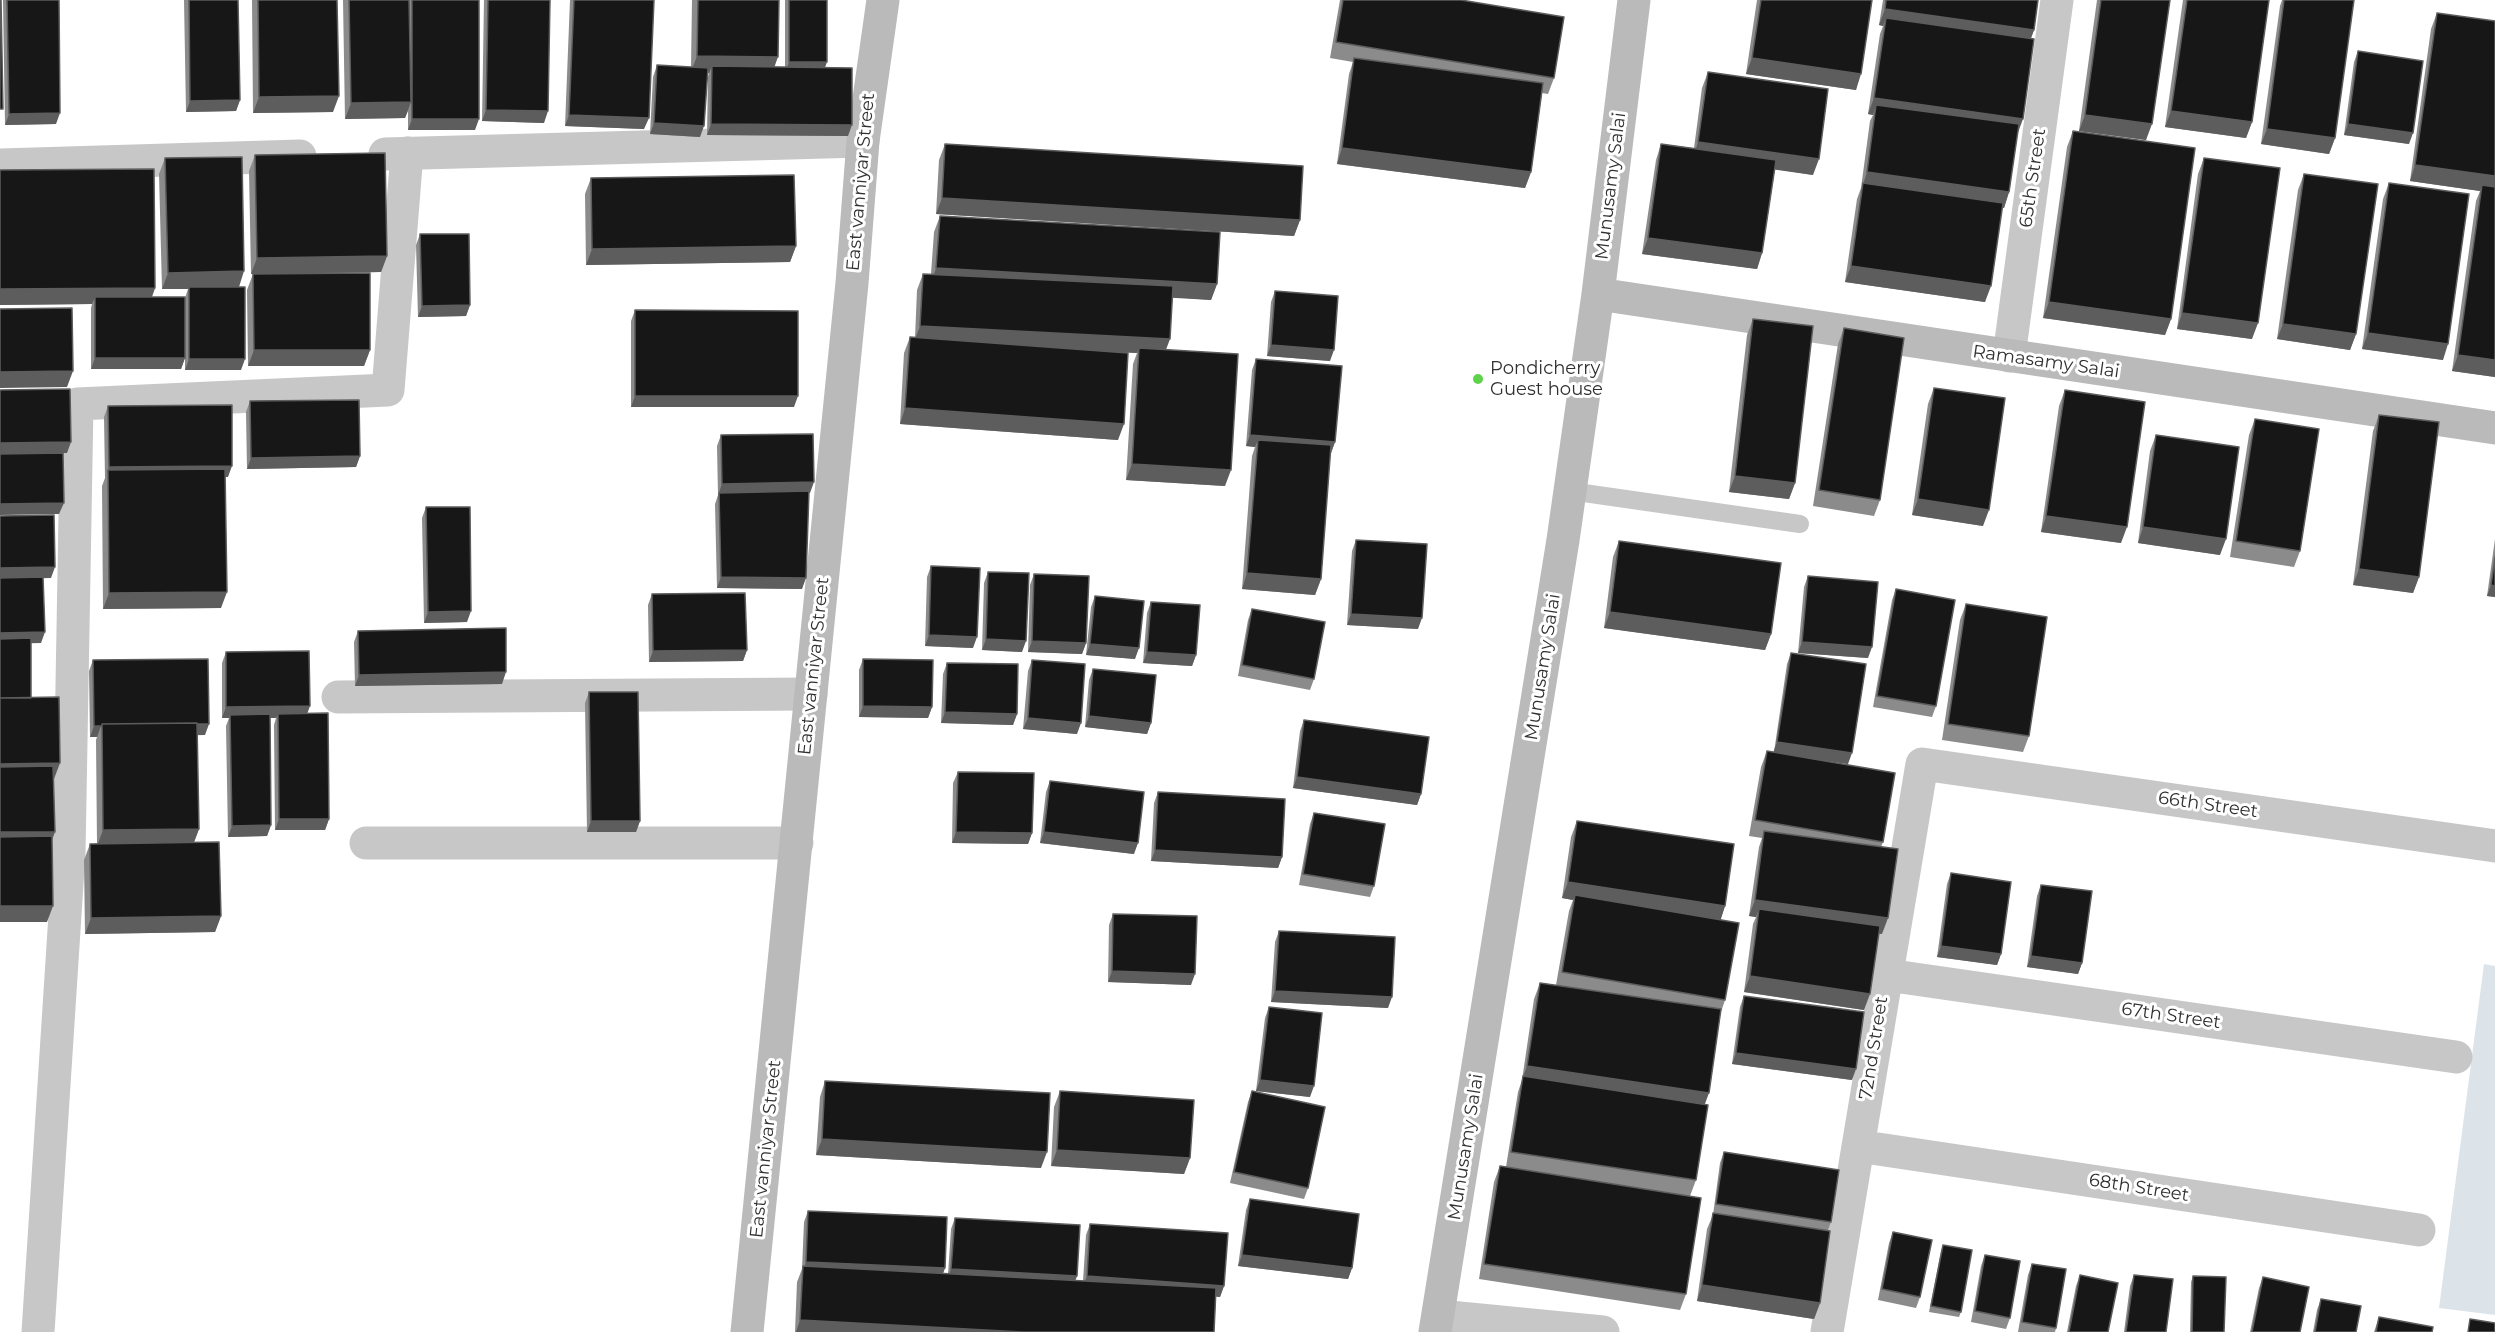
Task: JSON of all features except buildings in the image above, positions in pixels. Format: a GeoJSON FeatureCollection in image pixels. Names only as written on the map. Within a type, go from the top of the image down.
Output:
{"type":"FeatureCollection","features":[{"type":"Feature","properties":{"kind":"street","name":"East vanniyar Street"},"geometry":{"type":"LineString","coordinates":[[747,1332],[852,283],[863,141],[883,0]]}},
{"type":"Feature","properties":{"kind":"street","name":"Munusamy Salai"},"geometry":{"type":"LineString","coordinates":[[1437,1324],[1570,491],[1598,294],[1635,0]]}},
{"type":"Feature","properties":{"kind":"street","name":"65th Street"},"geometry":{"type":"LineString","coordinates":[[2009,356],[2057,0]]}},
{"type":"Feature","properties":{"kind":"street"},"geometry":{"type":"LineString","coordinates":[[0,165],[863,141]]}},
{"type":"Feature","properties":{"kind":"street"},"geometry":{"type":"LineString","coordinates":[[39,1332],[69,853],[77,404],[388,390],[407,153]]}},
{"type":"Feature","properties":{"kind":"street","name":"Ramasamy Salai"},"geometry":{"type":"LineString","coordinates":[[1598,294],[2495,428]]}},
{"type":"Feature","properties":{"kind":"street"},"geometry":{"type":"LineString","coordinates":[[338,697],[811,694]]}},
{"type":"Feature","properties":{"kind":"street","name":"66th Street"},"geometry":{"type":"LineString","coordinates":[[1922,764],[2495,846]]}},
{"type":"Feature","properties":{"kind":"street","name":"72nd Street"},"geometry":{"type":"LineString","coordinates":[[1827,1332],[1922,764]]}},
{"type":"Feature","properties":{"kind":"street"},"geometry":{"type":"LineString","coordinates":[[366,843],[797,843]]}},
{"type":"Feature","properties":{"kind":"street","name":"67th Street"},"geometry":{"type":"LineString","coordinates":[[1887,975],[2456,1057]]}},
{"type":"Feature","properties":{"kind":"street","name":"68th Street"},"geometry":{"type":"LineString","coordinates":[[1858,1146],[2419,1230]]}},
{"type":"Feature","properties":{"kind":"street"},"geometry":{"type":"LineString","coordinates":[[1437,1324],[1603,1332]]}},
{"type":"Feature","properties":{"kind":"lane"},"geometry":{"type":"LineString","coordinates":[[1570,491],[1800,524]]}},
{"type":"Feature","properties":{"kind":"shaded area"},"geometry":{"type":"Polygon","coordinates":[[[2484,964],[2495,966],[2495,1315],[2439,1308],[2484,964]]]}},
{"type":"Feature","properties":{"kind":"place","name":"Pondicherry Guest house"},"geometry":{"type":"Point","coordinates":[1478,379]}}]}
